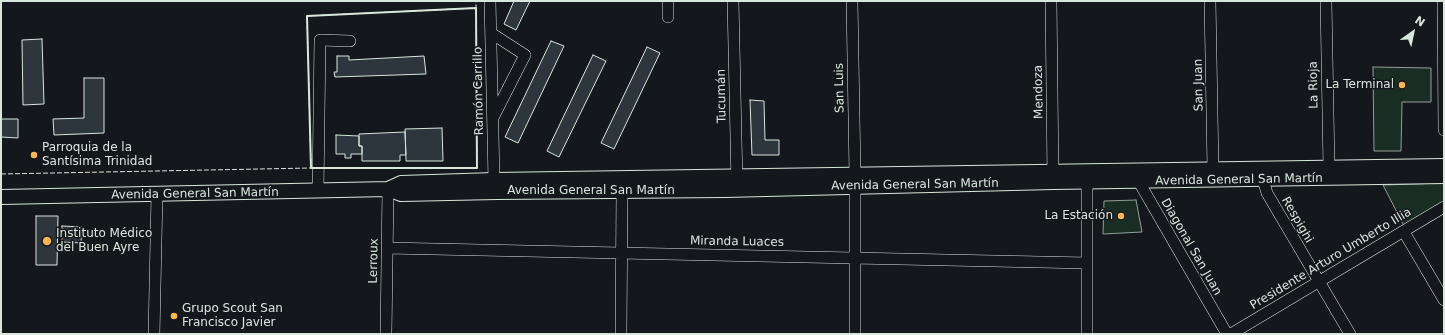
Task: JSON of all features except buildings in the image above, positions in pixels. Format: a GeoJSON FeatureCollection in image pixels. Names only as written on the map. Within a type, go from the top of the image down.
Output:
{"type":"FeatureCollection","features":[{"type":"Feature","properties":{"kind":"main road","name":"Avenida General San Martín"},"geometry":{"type":"LineString","coordinates":[[1053,177],[1087,182],[1213,169],[1444,166]]}},
{"type":"Feature","properties":{"kind":"main road","name":"Avenida General San Martín"},"geometry":{"type":"LineString","coordinates":[[388,189],[400,183],[494,180],[737,183],[1137,176],[1263,180],[1444,176]]}},
{"type":"Feature","properties":{"kind":"main road","name":"Avenida General San Martín"},"geometry":{"type":"LineString","coordinates":[[1,197],[388,189],[401,194],[622,191],[737,183]]}},
{"type":"Feature","properties":{"kind":"street","name":"Ramón Carrillo"},"geometry":{"type":"LineString","coordinates":[[490,1],[494,180]]}},
{"type":"Feature","properties":{"kind":"street"},"geometry":{"type":"LineString","coordinates":[[668,1],[668,17]]}},
{"type":"Feature","properties":{"kind":"street","name":"Tucumán"},"geometry":{"type":"LineString","coordinates":[[733,1],[737,183]]}},
{"type":"Feature","properties":{"kind":"street","name":"San Luis"},"geometry":{"type":"LineString","coordinates":[[852,1],[855,180],[854,334]]}},
{"type":"Feature","properties":{"kind":"street","name":"Mendoza"},"geometry":{"type":"LineString","coordinates":[[1051,1],[1053,177]]}},
{"type":"Feature","properties":{"kind":"street","name":"San Juan"},"geometry":{"type":"LineString","coordinates":[[1210,1],[1213,169]]}},
{"type":"Feature","properties":{"kind":"street","name":"La Rioja"},"geometry":{"type":"LineString","coordinates":[[1326,1],[1329,168]]}},
{"type":"Feature","properties":{"kind":"street"},"geometry":{"type":"LineString","coordinates":[[1443,1],[1444,130]]}},
{"type":"Feature","properties":{"kind":"street"},"geometry":{"type":"LineString","coordinates":[[491,33],[525,55],[493,117]]}},
{"type":"Feature","properties":{"kind":"street"},"geometry":{"type":"LineString","coordinates":[[318,191],[320,40],[350,41]]}},
{"type":"Feature","properties":{"kind":"street","name":"Diagonal San Juan"},"geometry":{"type":"LineString","coordinates":[[1137,176],[1227,334]]}},
{"type":"Feature","properties":{"kind":"street","name":"Respighi"},"geometry":{"type":"LineString","coordinates":[[1263,180],[1267,193],[1350,334]]}},
{"type":"Feature","properties":{"kind":"street"},"geometry":{"type":"LineString","coordinates":[[1087,182],[1087,334]]}},
{"type":"Feature","properties":{"kind":"street","name":"Lerroux"},"geometry":{"type":"LineString","coordinates":[[386,334],[388,189]]}},
{"type":"Feature","properties":{"kind":"street"},"geometry":{"type":"LineString","coordinates":[[621,334],[623,252],[622,191]]}},
{"type":"Feature","properties":{"kind":"street"},"geometry":{"type":"LineString","coordinates":[[154,334],[157,194]]}},
{"type":"Feature","properties":{"kind":"street","name":"Presidente Arturo Umberto Illia"},"geometry":{"type":"LineString","coordinates":[[1231,334],[1444,207]]}},
{"type":"Feature","properties":{"kind":"street"},"geometry":{"type":"LineString","coordinates":[[1404,232],[1444,300]]}},
{"type":"Feature","properties":{"kind":"street","name":"Miranda Luaces"},"geometry":{"type":"LineString","coordinates":[[387,248],[1087,263]]}},
{"type":"Feature","properties":{"kind":"green space"},"geometry":{"type":"Polygon","coordinates":[[[1373,67],[1431,68],[1431,102],[1402,102],[1401,151],[1374,151],[1373,67]]]}},
{"type":"Feature","properties":{"kind":"green space"},"geometry":{"type":"Polygon","coordinates":[[[1444,183],[1444,201],[1404,226],[1383,185],[1444,183]]]}},
{"type":"Feature","properties":{"kind":"green space","name":"La Estación"},"geometry":{"type":"Polygon","coordinates":[[[1136,200],[1142,232],[1103,234],[1104,201],[1136,200]]]}},
{"type":"Feature","properties":{"kind":"fence"},"geometry":{"type":"LineString","coordinates":[[1,174],[311,168],[307,16],[476,8],[476,1]]}},
{"type":"Feature","properties":{"kind":"wall"},"geometry":{"type":"LineString","coordinates":[[476,8],[477,168],[311,168],[307,16],[476,8]]}},
{"type":"Feature","properties":{"kind":"place","name":"La Terminal"},"geometry":{"type":"Point","coordinates":[1402,85]}},
{"type":"Feature","properties":{"kind":"place","name":"Parroquia de la Santísima Trinidad"},"geometry":{"type":"Point","coordinates":[34,155]}},
{"type":"Feature","properties":{"kind":"place","name":"La Estación"},"geometry":{"type":"Point","coordinates":[1121,216]}},
{"type":"Feature","properties":{"kind":"place","name":"Instituto Médico del Buen Ayre"},"geometry":{"type":"Point","coordinates":[47,241]}},
{"type":"Feature","properties":{"kind":"place","name":"Grupo Scout San Francisco Javier"},"geometry":{"type":"Point","coordinates":[174,316]}}]}
